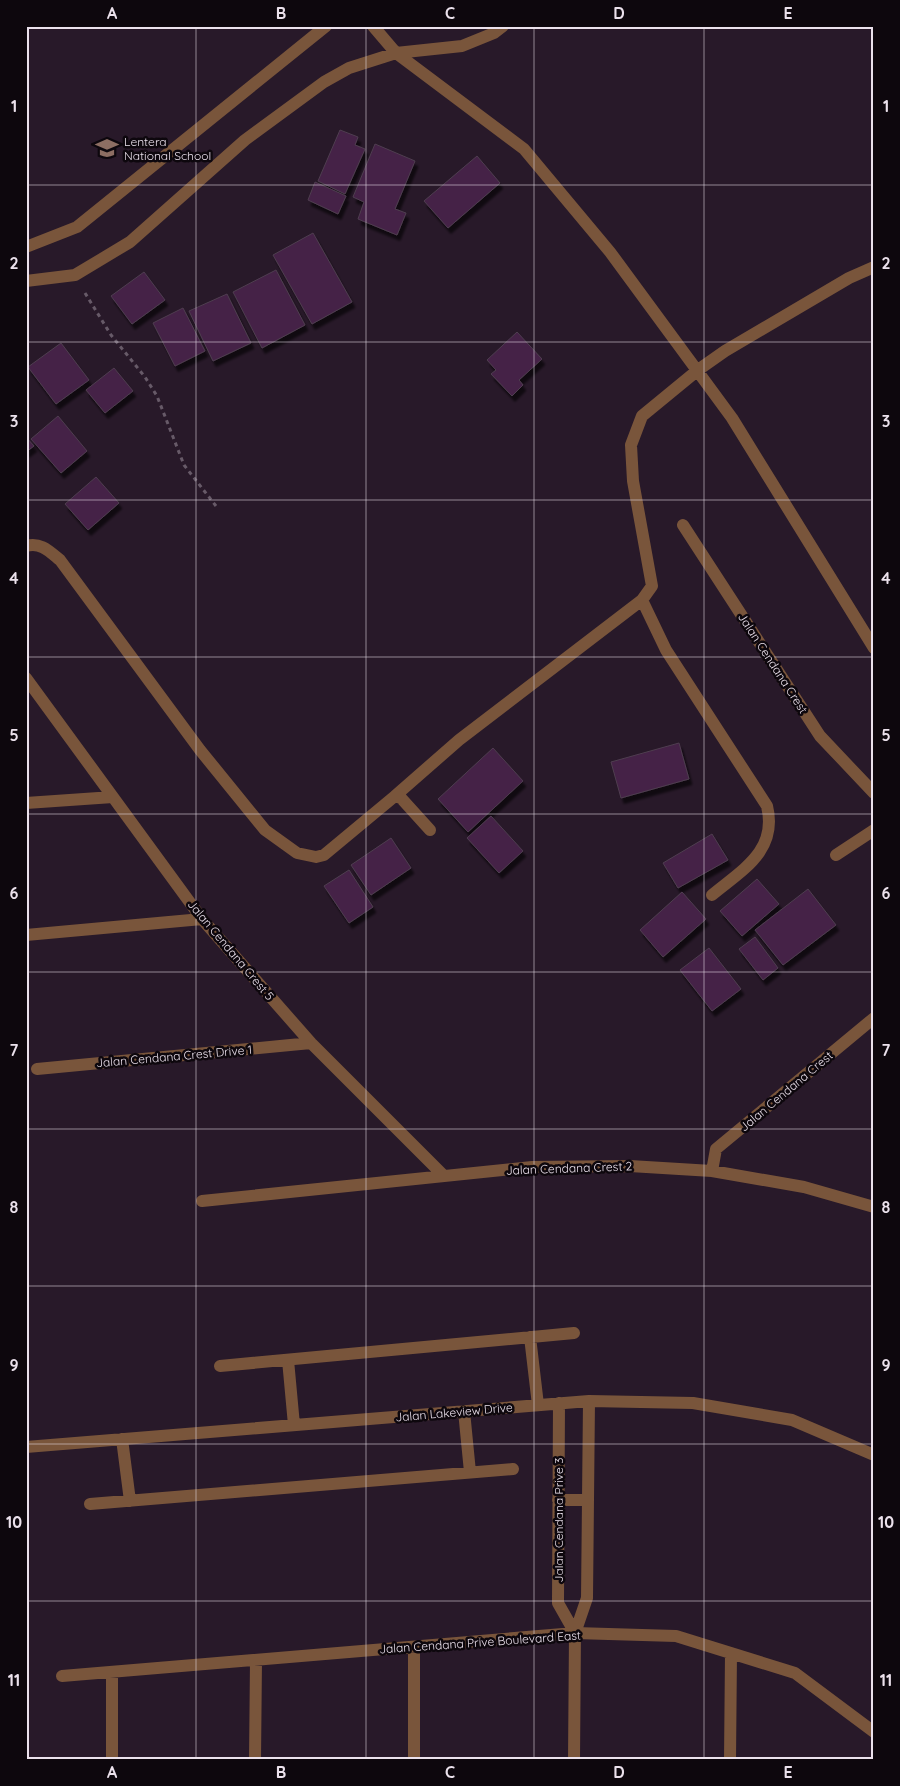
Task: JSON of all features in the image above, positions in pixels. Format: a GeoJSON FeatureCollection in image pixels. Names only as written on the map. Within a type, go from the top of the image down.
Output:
{"type":"FeatureCollection","features":[{"type":"Feature","properties":{"kind":"street"},"geometry":{"type":"LineString","coordinates":[[26,247],[77,227],[326,26]]}},
{"type":"Feature","properties":{"kind":"street"},"geometry":{"type":"LineString","coordinates":[[373,26],[396,54],[524,149],[610,252],[732,418],[874,648]]}},
{"type":"Feature","properties":{"kind":"street"},"geometry":{"type":"LineString","coordinates":[[26,282],[75,275],[130,242],[245,140],[324,82],[349,68],[396,54],[462,46],[494,34],[503,26]]}},
{"type":"Feature","properties":{"kind":"street"},"geometry":{"type":"LineString","coordinates":[[26,546],[34,544],[44,547],[60,560],[200,750],[265,830],[297,853],[316,857],[324,855],[459,740],[642,600],[652,586],[633,481],[630,445],[642,416],[698,370],[848,278],[874,267]]}},
{"type":"Feature","properties":{"kind":"street","name":"Jalan Cendana Crest"},"geometry":{"type":"LineString","coordinates":[[683,525],[820,736],[874,793]]}},
{"type":"Feature","properties":{"kind":"street"},"geometry":{"type":"LineString","coordinates":[[642,600],[666,650],[767,806],[770,818],[766,842],[759,856],[712,895]]}},
{"type":"Feature","properties":{"kind":"street","name":"Jalan Cendana Crest 5"},"geometry":{"type":"LineString","coordinates":[[26,678],[202,919],[311,1043],[444,1176]]}},
{"type":"Feature","properties":{"kind":"street"},"geometry":{"type":"LineString","coordinates":[[395,796],[401,798],[430,830]]}},
{"type":"Feature","properties":{"kind":"street"},"geometry":{"type":"LineString","coordinates":[[26,803],[113,797]]}},
{"type":"Feature","properties":{"kind":"street"},"geometry":{"type":"LineString","coordinates":[[836,855],[874,830]]}},
{"type":"Feature","properties":{"kind":"street"},"geometry":{"type":"LineString","coordinates":[[26,936],[202,919]]}},
{"type":"Feature","properties":{"kind":"street","name":"Jalan Cendana Crest"},"geometry":{"type":"LineString","coordinates":[[712,1172],[716,1148],[874,1018]]}},
{"type":"Feature","properties":{"kind":"street","name":"Jalan Cendana Crest Drive 1"},"geometry":{"type":"LineString","coordinates":[[37,1069],[311,1043]]}},
{"type":"Feature","properties":{"kind":"street","name":"Jalan Cendana Crest 2"},"geometry":{"type":"LineString","coordinates":[[202,1201],[532,1167],[630,1166],[712,1172],[804,1187],[874,1207]]}},
{"type":"Feature","properties":{"kind":"street"},"geometry":{"type":"LineString","coordinates":[[220,1366],[574,1333]]}},
{"type":"Feature","properties":{"kind":"street"},"geometry":{"type":"LineString","coordinates":[[530,1337],[538,1405]]}},
{"type":"Feature","properties":{"kind":"street"},"geometry":{"type":"LineString","coordinates":[[288,1360],[294,1425]]}},
{"type":"Feature","properties":{"kind":"street","name":"Jalan Lakeview Drive"},"geometry":{"type":"LineString","coordinates":[[26,1447],[589,1401],[693,1403],[792,1420],[874,1456]]}},
{"type":"Feature","properties":{"kind":"street","name":"Jalan Cendana Prive 3"},"geometry":{"type":"LineString","coordinates":[[574,1760],[575,1633],[587,1598],[589,1401]]}},
{"type":"Feature","properties":{"kind":"street","name":"Jalan Cendana Prive 3"},"geometry":{"type":"LineString","coordinates":[[559,1403],[558,1603],[575,1633]]}},
{"type":"Feature","properties":{"kind":"street"},"geometry":{"type":"LineString","coordinates":[[464,1411],[470,1472]]}},
{"type":"Feature","properties":{"kind":"street"},"geometry":{"type":"LineString","coordinates":[[122,1439],[130,1501]]}},
{"type":"Feature","properties":{"kind":"street"},"geometry":{"type":"LineString","coordinates":[[90,1504],[513,1469]]}},
{"type":"Feature","properties":{"kind":"street"},"geometry":{"type":"LineString","coordinates":[[558,1500],[588,1500]]}},
{"type":"Feature","properties":{"kind":"street","name":"Jalan Cendana Prive Boulevard East"},"geometry":{"type":"LineString","coordinates":[[62,1676],[575,1633],[676,1636],[795,1673],[874,1732]]}},
{"type":"Feature","properties":{"kind":"street"},"geometry":{"type":"LineString","coordinates":[[414,1647],[414,1760]]}},
{"type":"Feature","properties":{"kind":"street"},"geometry":{"type":"LineString","coordinates":[[730,1760],[731,1653]]}},
{"type":"Feature","properties":{"kind":"street"},"geometry":{"type":"LineString","coordinates":[[255,1760],[256,1660]]}},
{"type":"Feature","properties":{"kind":"street"},"geometry":{"type":"LineString","coordinates":[[112,1672],[112,1760]]}},
{"type":"Feature","properties":{"kind":"path"},"geometry":{"type":"LineString","coordinates":[[75,275],[111,335],[145,377],[156,396],[184,465],[216,506]]}},
{"type":"Feature","properties":{"kind":"building"},"geometry":{"type":"Polygon","coordinates":[[[340,130],[358,137],[355,145],[365,149],[345,194],[318,181],[340,130]]]}},
{"type":"Feature","properties":{"kind":"building"},"geometry":{"type":"Polygon","coordinates":[[[375,144],[415,161],[395,209],[406,213],[397,235],[358,219],[364,202],[353,197],[375,144]]]}},
{"type":"Feature","properties":{"kind":"building"},"geometry":{"type":"Polygon","coordinates":[[[477,156],[500,183],[448,228],[424,201],[477,156]]]}},
{"type":"Feature","properties":{"kind":"building"},"geometry":{"type":"Polygon","coordinates":[[[315,182],[346,196],[338,214],[308,200],[315,182]]]}},
{"type":"Feature","properties":{"kind":"building"},"geometry":{"type":"Polygon","coordinates":[[[313,233],[352,302],[312,324],[273,255],[313,233]]]}},
{"type":"Feature","properties":{"kind":"building"},"geometry":{"type":"Polygon","coordinates":[[[276,270],[305,325],[262,348],[233,292],[276,270]]]}},
{"type":"Feature","properties":{"kind":"building"},"geometry":{"type":"Polygon","coordinates":[[[144,272],[165,300],[132,324],[111,296],[144,272]]]}},
{"type":"Feature","properties":{"kind":"building"},"geometry":{"type":"Polygon","coordinates":[[[227,294],[251,343],[213,361],[189,311],[227,294]]]}},
{"type":"Feature","properties":{"kind":"building"},"geometry":{"type":"Polygon","coordinates":[[[183,308],[205,351],[175,366],[153,323],[183,308]]]}},
{"type":"Feature","properties":{"kind":"building"},"geometry":{"type":"Polygon","coordinates":[[[517,332],[542,359],[519,380],[523,385],[512,396],[491,374],[496,370],[487,360],[517,332]]]}},
{"type":"Feature","properties":{"kind":"building"},"geometry":{"type":"Polygon","coordinates":[[[61,343],[89,380],[56,404],[28,367],[61,343]]]}},
{"type":"Feature","properties":{"kind":"building"},"geometry":{"type":"Polygon","coordinates":[[[114,368],[133,391],[105,413],[86,390],[114,368]]]}},
{"type":"Feature","properties":{"kind":"building"},"geometry":{"type":"Polygon","coordinates":[[[58,416],[87,451],[61,473],[31,439],[58,416]]]}},
{"type":"Feature","properties":{"kind":"building"},"geometry":{"type":"Polygon","coordinates":[[[26,437],[34,446],[26,452],[26,437]]]}},
{"type":"Feature","properties":{"kind":"building"},"geometry":{"type":"Polygon","coordinates":[[[96,477],[119,503],[88,530],[65,504],[96,477]]]}},
{"type":"Feature","properties":{"kind":"building"},"geometry":{"type":"Polygon","coordinates":[[[679,743],[689,779],[621,798],[611,762],[679,743]]]}},
{"type":"Feature","properties":{"kind":"building"},"geometry":{"type":"Polygon","coordinates":[[[493,748],[523,781],[468,832],[438,799],[493,748]]]}},
{"type":"Feature","properties":{"kind":"building"},"geometry":{"type":"Polygon","coordinates":[[[491,816],[523,851],[499,873],[467,838],[491,816]]]}},
{"type":"Feature","properties":{"kind":"building"},"geometry":{"type":"Polygon","coordinates":[[[712,834],[728,860],[678,888],[663,863],[712,834]]]}},
{"type":"Feature","properties":{"kind":"building"},"geometry":{"type":"Polygon","coordinates":[[[391,838],[411,868],[371,895],[351,865],[391,838]]]}},
{"type":"Feature","properties":{"kind":"building"},"geometry":{"type":"Polygon","coordinates":[[[349,870],[373,907],[349,923],[324,886],[349,870]]]}},
{"type":"Feature","properties":{"kind":"building"},"geometry":{"type":"Polygon","coordinates":[[[757,879],[779,904],[742,936],[720,911],[757,879]]]}},
{"type":"Feature","properties":{"kind":"building"},"geometry":{"type":"Polygon","coordinates":[[[808,889],[836,925],[783,965],[755,930],[808,889]]]}},
{"type":"Feature","properties":{"kind":"building"},"geometry":{"type":"Polygon","coordinates":[[[682,892],[706,919],[663,957],[640,930],[682,892]]]}},
{"type":"Feature","properties":{"kind":"building"},"geometry":{"type":"Polygon","coordinates":[[[755,937],[778,968],[763,980],[739,949],[755,937]]]}},
{"type":"Feature","properties":{"kind":"building"},"geometry":{"type":"Polygon","coordinates":[[[709,948],[741,989],[712,1011],[680,970],[709,948]]]}},
{"type":"Feature","properties":{"kind":"place","name":"Lentera National School"},"geometry":{"type":"Point","coordinates":[107,148]}}]}
